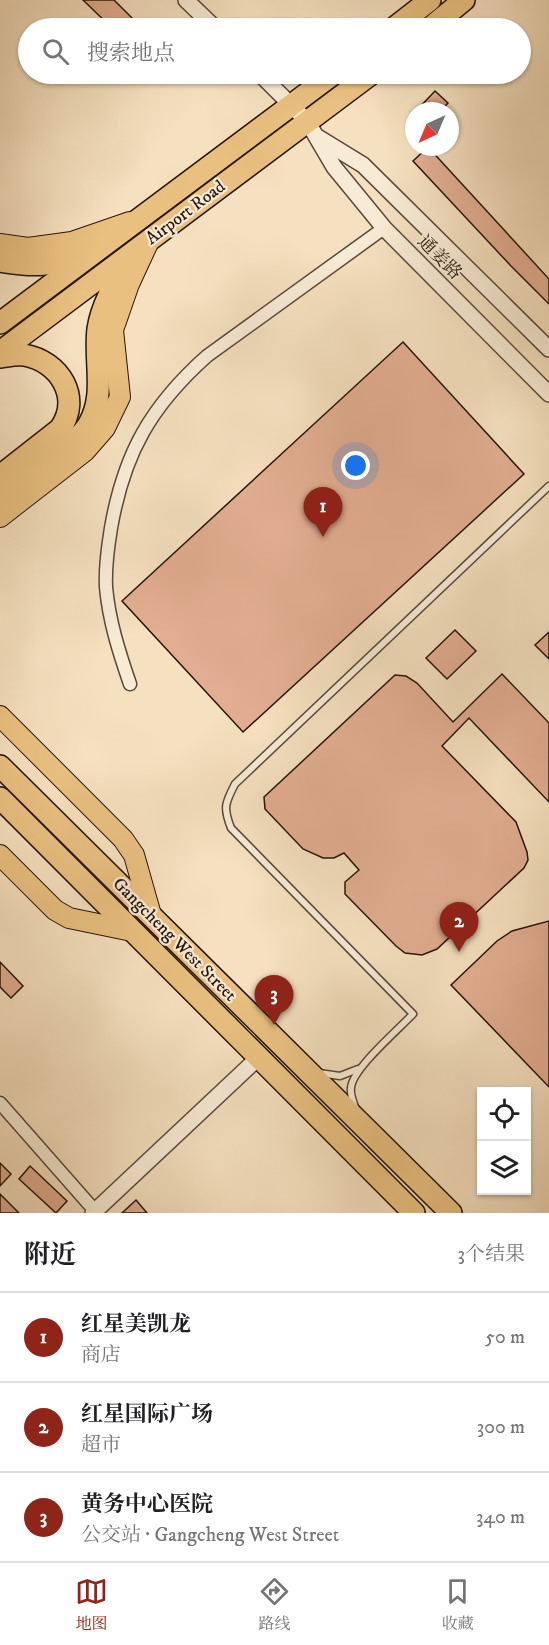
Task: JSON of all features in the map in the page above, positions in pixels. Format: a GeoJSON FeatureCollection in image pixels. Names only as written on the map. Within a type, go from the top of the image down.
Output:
{"type":"FeatureCollection","features":[{"type":"Feature","properties":{"kind":"highway"},"geometry":{"type":"LineString","coordinates":[[407,18],[430,0]]}},
{"type":"Feature","properties":{"kind":"highway"},"geometry":{"type":"LineString","coordinates":[[442,18],[464,0]]}},
{"type":"Feature","properties":{"kind":"highway","name":"Airport Road"},"geometry":{"type":"LineString","coordinates":[[0,323],[319,84]]}},
{"type":"Feature","properties":{"kind":"highway","name":"Airport Road"},"geometry":{"type":"LineString","coordinates":[[0,352],[143,243],[312,129],[360,84]]}},
{"type":"Feature","properties":{"kind":"highway"},"geometry":{"type":"LineString","coordinates":[[0,261],[32,267],[67,260],[130,225]]}},
{"type":"Feature","properties":{"kind":"highway"},"geometry":{"type":"LineString","coordinates":[[0,497],[64,449],[88,426],[96,407],[100,384],[96,355],[98,327],[109,293],[143,243]]}},
{"type":"Feature","properties":{"kind":"highway"},"geometry":{"type":"LineString","coordinates":[[0,357],[22,355],[54,368],[63,378],[70,401],[66,421],[60,429],[0,476]]}},
{"type":"Feature","properties":{"kind":"highway","name":"Gangcheng West Street"},"geometry":{"type":"LineString","coordinates":[[0,766],[451,1213]]}},
{"type":"Feature","properties":{"kind":"highway","name":"Gangcheng West Street"},"geometry":{"type":"LineString","coordinates":[[0,798],[414,1213]]}},
{"type":"Feature","properties":{"kind":"main road"},"geometry":{"type":"LineString","coordinates":[[0,244],[28,248],[72,242],[130,225]]}},
{"type":"Feature","properties":{"kind":"main road"},"geometry":{"type":"LineString","coordinates":[[0,517],[85,451],[105,428],[120,397],[113,330],[143,243]]}},
{"type":"Feature","properties":{"kind":"main road"},"geometry":{"type":"LineString","coordinates":[[0,716],[123,839],[134,855],[151,915]]}},
{"type":"Feature","properties":{"kind":"main road"},"geometry":{"type":"LineString","coordinates":[[0,855],[55,910],[69,918],[132,932]]}},
{"type":"Feature","properties":{"kind":"street"},"geometry":{"type":"LineString","coordinates":[[186,0],[205,18]]}},
{"type":"Feature","properties":{"kind":"street"},"geometry":{"type":"LineString","coordinates":[[270,84],[312,129]]}},
{"type":"Feature","properties":{"kind":"street","name":"通姜路"},"geometry":{"type":"LineString","coordinates":[[312,129],[334,166],[384,228],[549,394]]}},
{"type":"Feature","properties":{"kind":"street","name":"通姜路"},"geometry":{"type":"LineString","coordinates":[[312,129],[363,165],[549,350]]}},
{"type":"Feature","properties":{"kind":"street"},"geometry":{"type":"LineString","coordinates":[[130,684],[114,636],[106,585],[108,546],[116,501],[140,436],[162,402],[183,377],[207,356],[384,228]]}},
{"type":"Feature","properties":{"kind":"street"},"geometry":{"type":"LineString","coordinates":[[0,1103],[94,1212],[258,1058]]}},
{"type":"Feature","properties":{"kind":"lane"},"geometry":{"type":"LineString","coordinates":[[299,1062],[324,1075],[351,1074],[361,1067],[413,1014],[231,828],[225,814],[226,800],[235,784],[549,486]]}},
{"type":"Feature","properties":{"kind":"lane"},"geometry":{"type":"LineString","coordinates":[[361,1067],[351,1088],[356,1111],[365,1128]]}},
{"type":"Feature","properties":{"kind":"building"},"geometry":{"type":"Polygon","coordinates":[[[83,0],[114,0],[132,18],[102,18],[83,0]]]}},
{"type":"Feature","properties":{"kind":"building"},"geometry":{"type":"Polygon","coordinates":[[[435,91],[447,102],[425,102],[435,91]]]}},
{"type":"Feature","properties":{"kind":"building"},"geometry":{"type":"Polygon","coordinates":[[[418,156],[436,156],[549,279],[549,304],[511,266],[413,161],[418,156]]]}},
{"type":"Feature","properties":{"kind":"building"},"geometry":{"type":"Polygon","coordinates":[[[403,342],[524,474],[243,732],[122,601],[403,342]]]}},
{"type":"Feature","properties":{"kind":"building"},"geometry":{"type":"Polygon","coordinates":[[[455,630],[476,651],[447,679],[426,658],[455,630]]]}},
{"type":"Feature","properties":{"kind":"building"},"geometry":{"type":"Polygon","coordinates":[[[549,632],[549,659],[535,645],[549,632]]]}},
{"type":"Feature","properties":{"kind":"building"},"geometry":{"type":"Polygon","coordinates":[[[502,674],[549,723],[549,802],[469,718],[442,746],[516,822],[528,860],[524,868],[437,949],[422,955],[405,953],[345,894],[345,882],[359,870],[344,853],[334,858],[323,858],[303,849],[265,809],[264,797],[395,675],[406,676],[417,683],[453,722],[502,674]]]}},
{"type":"Feature","properties":{"kind":"building"},"geometry":{"type":"Polygon","coordinates":[[[549,921],[549,1087],[451,985],[497,941],[512,931],[549,921]]]}},
{"type":"Feature","properties":{"kind":"building"},"geometry":{"type":"Polygon","coordinates":[[[0,962],[23,986],[11,998],[0,987],[0,962]]]}},
{"type":"Feature","properties":{"kind":"building"},"geometry":{"type":"Polygon","coordinates":[[[0,1163],[11,1174],[0,1186],[0,1163]]]}},
{"type":"Feature","properties":{"kind":"building"},"geometry":{"type":"Polygon","coordinates":[[[30,1166],[67,1201],[56,1213],[19,1179],[30,1166]]]}},
{"type":"Feature","properties":{"kind":"building"},"geometry":{"type":"Polygon","coordinates":[[[0,1194],[19,1213],[0,1213],[0,1194]]]}},
{"type":"Feature","properties":{"kind":"building"},"geometry":{"type":"Polygon","coordinates":[[[136,1200],[147,1213],[122,1213],[136,1200]]]}},
{"type":"Feature","properties":{"kind":"place","name":"红星美凯龙"},"geometry":{"type":"Point","coordinates":[323,537]}},
{"type":"Feature","properties":{"kind":"place","name":"红星国际广场"},"geometry":{"type":"Point","coordinates":[459,952]}},
{"type":"Feature","properties":{"kind":"place","name":"黄务中心医院"},"geometry":{"type":"Point","coordinates":[274,1025]}}]}
